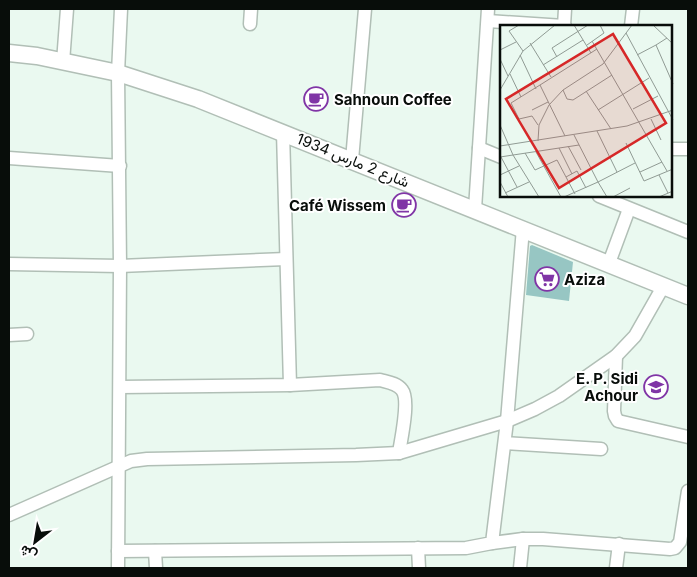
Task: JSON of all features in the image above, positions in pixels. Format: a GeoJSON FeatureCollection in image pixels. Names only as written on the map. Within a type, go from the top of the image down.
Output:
{"type":"FeatureCollection","features":[{"type":"Feature","properties":{"kind":"street"},"geometry":{"type":"LineString","coordinates":[[63,62],[67,9]]}},
{"type":"Feature","properties":{"kind":"street"},"geometry":{"type":"LineString","coordinates":[[118,568],[120,166],[118,73],[121,9]]}},
{"type":"Feature","properties":{"kind":"street"},"geometry":{"type":"LineString","coordinates":[[250,24],[251,9]]}},
{"type":"Feature","properties":{"kind":"street"},"geometry":{"type":"LineString","coordinates":[[352,160],[365,9]]}},
{"type":"Feature","properties":{"kind":"street"},"geometry":{"type":"LineString","coordinates":[[564,9],[565,25]]}},
{"type":"Feature","properties":{"kind":"street"},"geometry":{"type":"LineString","coordinates":[[631,25],[632,9]]}},
{"type":"Feature","properties":{"kind":"street"},"geometry":{"type":"LineString","coordinates":[[475,209],[488,15],[537,25]]}},
{"type":"Feature","properties":{"kind":"street","name":"شارع 2 مارس 1934"},"geometry":{"type":"LineString","coordinates":[[9,52],[118,73],[198,99],[523,228],[688,296]]}},
{"type":"Feature","properties":{"kind":"street"},"geometry":{"type":"LineString","coordinates":[[283,132],[290,385]]}},
{"type":"Feature","properties":{"kind":"street"},"geometry":{"type":"LineString","coordinates":[[479,148],[500,157]]}},
{"type":"Feature","properties":{"kind":"street"},"geometry":{"type":"LineString","coordinates":[[672,149],[688,149]]}},
{"type":"Feature","properties":{"kind":"street"},"geometry":{"type":"LineString","coordinates":[[9,158],[120,166]]}},
{"type":"Feature","properties":{"kind":"street"},"geometry":{"type":"LineString","coordinates":[[604,198],[688,232]]}},
{"type":"Feature","properties":{"kind":"street"},"geometry":{"type":"LineString","coordinates":[[609,263],[629,209]]}},
{"type":"Feature","properties":{"kind":"street"},"geometry":{"type":"LineString","coordinates":[[492,542],[505,443],[523,228]]}},
{"type":"Feature","properties":{"kind":"street"},"geometry":{"type":"LineString","coordinates":[[9,264],[120,266],[286,260]]}},
{"type":"Feature","properties":{"kind":"street"},"geometry":{"type":"LineString","coordinates":[[9,514],[120,466],[146,459],[356,456],[399,453],[507,421],[536,409],[559,396],[616,356],[635,336],[664,285]]}},
{"type":"Feature","properties":{"kind":"street"},"geometry":{"type":"LineString","coordinates":[[9,335],[27,334]]}},
{"type":"Feature","properties":{"kind":"street"},"geometry":{"type":"LineString","coordinates":[[616,356],[614,416],[618,421],[688,437]]}},
{"type":"Feature","properties":{"kind":"street"},"geometry":{"type":"LineString","coordinates":[[120,387],[290,385],[380,380],[394,384],[402,389],[406,399],[399,453]]}},
{"type":"Feature","properties":{"kind":"street"},"geometry":{"type":"LineString","coordinates":[[505,443],[601,449]]}},
{"type":"Feature","properties":{"kind":"street"},"geometry":{"type":"LineString","coordinates":[[118,551],[466,548],[492,542],[522,539],[619,544],[670,549],[675,548],[682,538],[688,491]]}},
{"type":"Feature","properties":{"kind":"street"},"geometry":{"type":"LineString","coordinates":[[520,568],[522,539]]}},
{"type":"Feature","properties":{"kind":"street"},"geometry":{"type":"LineString","coordinates":[[616,568],[619,544]]}},
{"type":"Feature","properties":{"kind":"street"},"geometry":{"type":"LineString","coordinates":[[418,548],[419,568]]}},
{"type":"Feature","properties":{"kind":"street"},"geometry":{"type":"LineString","coordinates":[[155,552],[156,568]]}},
{"type":"Feature","properties":{"kind":"building","name":"Aziza"},"geometry":{"type":"Polygon","coordinates":[[[532,245],[573,262],[569,301],[526,295],[530,246],[532,245]]]}},
{"type":"Feature","properties":{"kind":"place","name":"Sahnoun Coffee"},"geometry":{"type":"Point","coordinates":[316,99]}},
{"type":"Feature","properties":{"kind":"place","name":"Café Wissem"},"geometry":{"type":"Point","coordinates":[404,205]}},
{"type":"Feature","properties":{"kind":"place","name":"Aziza"},"geometry":{"type":"Point","coordinates":[547,279]}},
{"type":"Feature","properties":{"kind":"place","name":"E. P. Sidi Achour"},"geometry":{"type":"Point","coordinates":[656,387]}}]}
